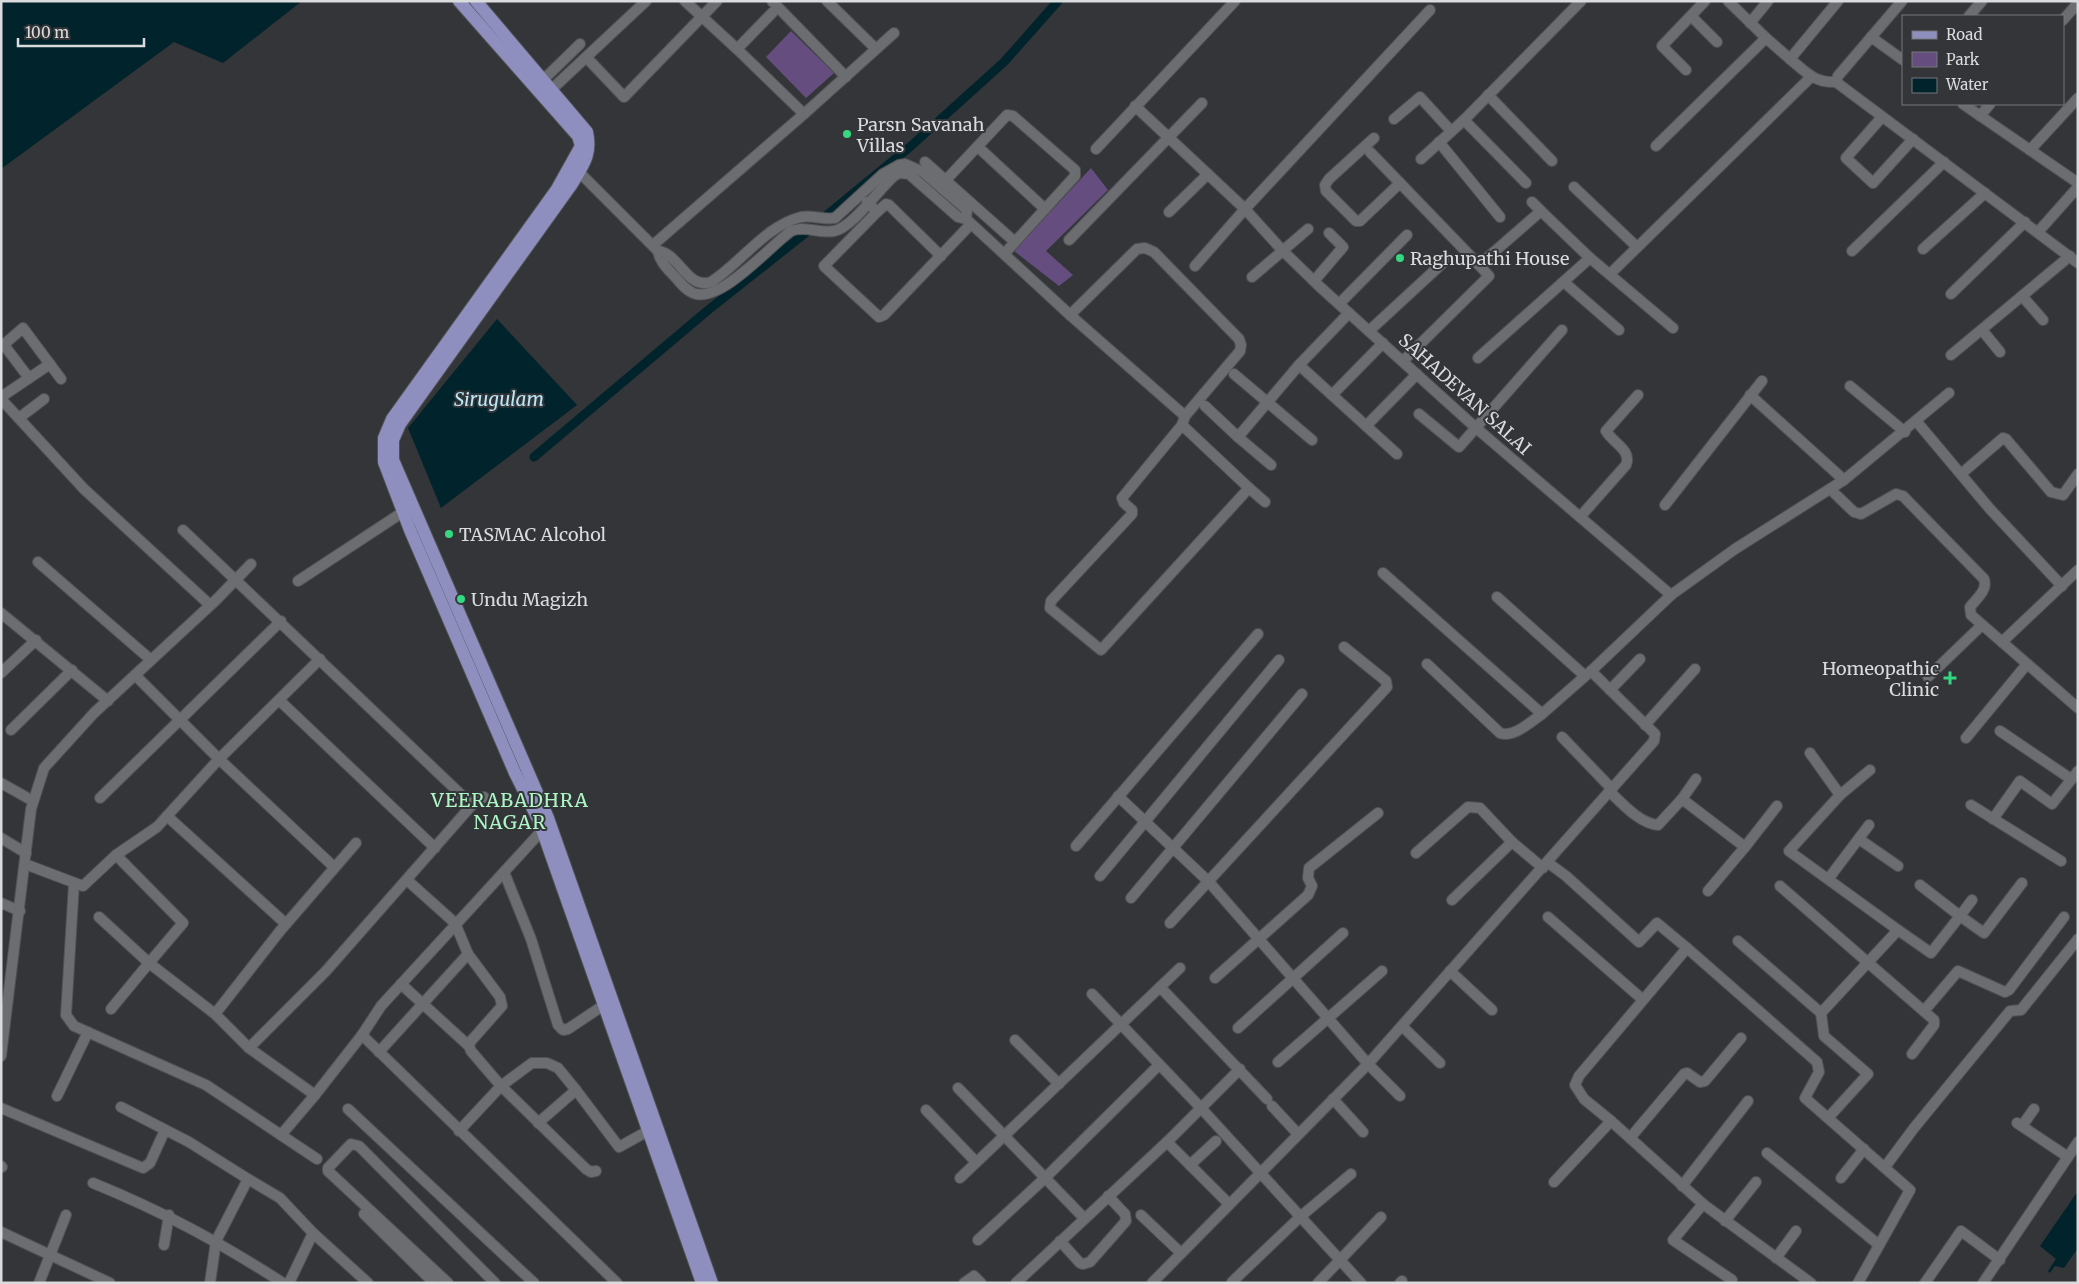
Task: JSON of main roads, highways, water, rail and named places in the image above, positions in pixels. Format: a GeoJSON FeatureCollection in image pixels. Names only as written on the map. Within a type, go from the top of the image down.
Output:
{"type":"FeatureCollection","features":[{"type":"Feature","properties":{"kind":"main road"},"geometry":{"type":"LineString","coordinates":[[459,1],[578,136],[580,146],[557,189],[392,419],[384,438],[384,462],[403,512],[515,773],[546,826]]}},
{"type":"Feature","properties":{"kind":"main road"},"geometry":{"type":"LineString","coordinates":[[476,1],[548,84],[586,132],[590,146],[579,172],[490,300],[400,424],[394,440],[393,460],[546,826],[712,1283]]}},
{"type":"Feature","properties":{"kind":"main road"},"geometry":{"type":"LineString","coordinates":[[601,978],[604,1004],[702,1283]]}},
{"type":"Feature","properties":{"kind":"water"},"geometry":{"type":"Polygon","coordinates":[[[1,1],[302,1],[223,63],[174,42],[1,169],[1,1]]]}},
{"type":"Feature","properties":{"kind":"water","name":"Sirugulam"},"geometry":{"type":"Polygon","coordinates":[[[497,319],[577,405],[441,508],[408,428],[497,319]]]}},
{"type":"Feature","properties":{"kind":"water"},"geometry":{"type":"Polygon","coordinates":[[[2078,1191],[2078,1248],[2064,1268],[2055,1266],[2050,1273],[2048,1271],[2056,1259],[2040,1246],[2078,1191]]]}},
{"type":"Feature","properties":{"kind":"waterway"},"geometry":{"type":"LineString","coordinates":[[827,215],[911,146],[1004,62],[1058,1]]}},
{"type":"Feature","properties":{"kind":"waterway"},"geometry":{"type":"LineString","coordinates":[[534,457],[707,311],[808,231]]}},
{"type":"Feature","properties":{"kind":"place","name":"Parsn Savanah Villas"},"geometry":{"type":"Point","coordinates":[847,134]}},
{"type":"Feature","properties":{"kind":"place","name":"Raghupathi House"},"geometry":{"type":"Point","coordinates":[1400,258]}},
{"type":"Feature","properties":{"kind":"place","name":"TASMAC Alcohol"},"geometry":{"type":"Point","coordinates":[449,534]}},
{"type":"Feature","properties":{"kind":"place","name":"Undu Magizh"},"geometry":{"type":"Point","coordinates":[461,599]}},
{"type":"Feature","properties":{"kind":"place","name":"Homeopathic Clinic"},"geometry":{"type":"Point","coordinates":[1950,678]}},
{"type":"Feature","properties":{"kind":"district","name":"VEERABADHRA NAGAR"},"geometry":{"type":"Point","coordinates":[510,811]}}]}
